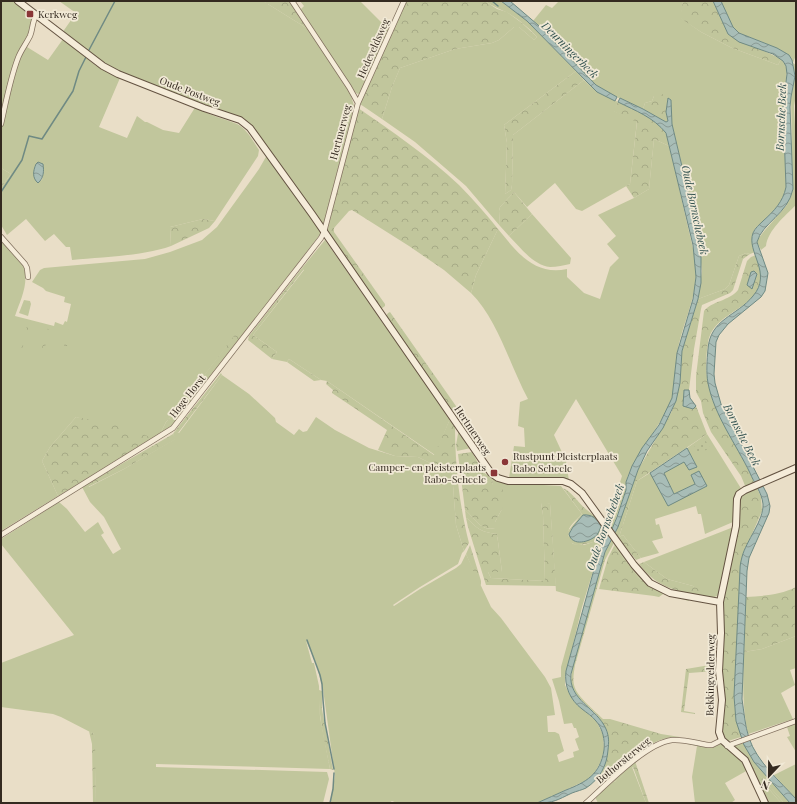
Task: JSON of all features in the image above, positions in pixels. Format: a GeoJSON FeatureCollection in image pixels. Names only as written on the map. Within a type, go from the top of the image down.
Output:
{"type":"FeatureCollection","features":[{"type":"Feature","properties":{"kind":"street","name":"Oude Postweg"},"geometry":{"type":"LineString","coordinates":[[18,1],[25,4],[36,16],[94,61],[108,69],[245,123],[324,232]]}},
{"type":"Feature","properties":{"kind":"street","name":"Hertmerweg"},"geometry":{"type":"LineString","coordinates":[[292,1],[358,103],[324,232],[488,470],[496,477],[506,481],[558,481],[568,483],[582,493],[643,576],[655,586],[678,594],[720,602]]}},
{"type":"Feature","properties":{"kind":"street","name":"Hedeveldsweg"},"geometry":{"type":"LineString","coordinates":[[358,103],[404,1]]}},
{"type":"Feature","properties":{"kind":"street"},"geometry":{"type":"LineString","coordinates":[[1,124],[15,68],[20,53],[30,37],[36,16]]}},
{"type":"Feature","properties":{"kind":"street","name":"Hoge Horst"},"geometry":{"type":"LineString","coordinates":[[1,535],[173,428],[324,232]]}},
{"type":"Feature","properties":{"kind":"street"},"geometry":{"type":"LineString","coordinates":[[1,237],[25,264],[28,277]]}},
{"type":"Feature","properties":{"kind":"street"},"geometry":{"type":"LineString","coordinates":[[720,602],[736,526],[737,499],[741,493],[796,468]]}},
{"type":"Feature","properties":{"kind":"street","name":"Bekkingvelderweg"},"geometry":{"type":"LineString","coordinates":[[720,602],[721,633],[719,671],[722,700],[719,727],[722,740]]}},
{"type":"Feature","properties":{"kind":"street"},"geometry":{"type":"LineString","coordinates":[[727,746],[796,722]]}},
{"type":"Feature","properties":{"kind":"street","name":"Bothorsterweg"},"geometry":{"type":"LineString","coordinates":[[586,803],[639,756],[658,744],[674,740],[712,745],[722,740]]}},
{"type":"Feature","properties":{"kind":"street"},"geometry":{"type":"LineString","coordinates":[[722,740],[727,746],[745,760],[765,803]]}},
{"type":"Feature","properties":{"kind":"green space"},"geometry":{"type":"Polygon","coordinates":[[[1,1],[16,1],[31,14],[31,28],[29,36],[15,59],[1,113],[1,1]]]}},
{"type":"Feature","properties":{"kind":"green space"},"geometry":{"type":"Polygon","coordinates":[[[59,1],[263,1],[308,29],[350,92],[354,106],[323,227],[250,124],[245,120],[109,67],[62,33],[76,13],[59,1]]]}},
{"type":"Feature","properties":{"kind":"green space"},"geometry":{"type":"Polygon","coordinates":[[[263,1],[289,1],[308,29],[263,1]]]}},
{"type":"Feature","properties":{"kind":"green space"},"geometry":{"type":"Polygon","coordinates":[[[300,1],[360,1],[389,30],[361,93],[356,93],[300,10],[304,6],[300,1]]]}},
{"type":"Feature","properties":{"kind":"green space"},"geometry":{"type":"Polygon","coordinates":[[[406,1],[485,1],[497,9],[507,12],[537,37],[534,40],[519,27],[514,27],[499,40],[492,43],[455,49],[400,68],[392,87],[382,119],[360,104],[406,1]]]}},
{"type":"Feature","properties":{"kind":"green space"},"geometry":{"type":"Polygon","coordinates":[[[485,1],[501,1],[527,21],[576,71],[504,125],[507,143],[505,194],[511,190],[512,185],[513,135],[584,80],[597,92],[618,102],[614,111],[637,121],[630,184],[582,211],[576,209],[555,183],[527,207],[514,192],[500,207],[500,226],[466,186],[415,142],[382,119],[392,87],[400,68],[455,49],[492,43],[499,40],[514,27],[519,27],[534,40],[537,37],[516,18],[485,1]]]}},
{"type":"Feature","properties":{"kind":"green space"},"geometry":{"type":"Polygon","coordinates":[[[559,1],[683,1],[681,18],[701,32],[732,48],[778,65],[781,59],[785,64],[787,70],[783,105],[785,192],[778,206],[757,226],[752,235],[755,252],[750,254],[746,253],[739,256],[729,285],[725,289],[698,299],[702,271],[697,230],[672,124],[671,100],[654,96],[652,101],[645,103],[643,109],[610,94],[596,85],[533,21],[546,5],[552,8],[559,1]]]}},
{"type":"Feature","properties":{"kind":"green space"},"geometry":{"type":"Polygon","coordinates":[[[683,1],[713,1],[728,34],[781,59],[778,65],[732,48],[701,32],[680,18],[683,1]]]}},
{"type":"Feature","properties":{"kind":"green space"},"geometry":{"type":"Polygon","coordinates":[[[721,1],[796,1],[796,55],[793,63],[789,55],[777,48],[739,33],[733,28],[721,1]]]}},
{"type":"Feature","properties":{"kind":"green space"},"geometry":{"type":"Polygon","coordinates":[[[63,39],[95,65],[120,78],[99,127],[127,138],[137,116],[145,122],[163,130],[179,133],[196,106],[211,115],[241,126],[259,150],[258,156],[215,221],[203,219],[170,227],[171,246],[160,249],[122,256],[72,260],[70,247],[66,247],[54,234],[45,241],[26,219],[7,235],[1,225],[1,187],[11,174],[1,168],[1,129],[19,58],[27,47],[48,60],[63,39]],[[35,167],[34,175],[37,182],[42,180],[44,171],[35,167]]]}},
{"type":"Feature","properties":{"kind":"green space"},"geometry":{"type":"Polygon","coordinates":[[[793,63],[796,65],[796,95],[794,106],[796,145],[796,205],[773,229],[767,240],[766,246],[761,250],[757,242],[758,239],[787,205],[792,141],[791,97],[795,76],[793,63]]]}},
{"type":"Feature","properties":{"kind":"green space"},"geometry":{"type":"Polygon","coordinates":[[[576,71],[584,80],[513,135],[512,185],[511,190],[505,194],[507,143],[504,125],[576,71]]]}},
{"type":"Feature","properties":{"kind":"green space"},"geometry":{"type":"Polygon","coordinates":[[[659,92],[668,98],[666,112],[668,121],[666,122],[643,109],[645,103],[652,101],[654,96],[659,92]]]}},
{"type":"Feature","properties":{"kind":"green space"},"geometry":{"type":"Polygon","coordinates":[[[618,102],[638,111],[658,123],[667,135],[669,146],[654,139],[649,189],[634,198],[626,186],[630,184],[637,122],[613,111],[618,102]]]}},
{"type":"Feature","properties":{"kind":"green space"},"geometry":{"type":"Polygon","coordinates":[[[358,108],[410,145],[447,174],[459,185],[498,229],[476,275],[471,293],[444,270],[352,210],[349,211],[334,228],[334,232],[385,304],[385,306],[381,309],[327,232],[358,108]]]}},
{"type":"Feature","properties":{"kind":"green space"},"geometry":{"type":"Polygon","coordinates":[[[654,139],[669,146],[696,264],[695,287],[679,344],[672,399],[661,421],[630,470],[626,481],[626,490],[612,529],[605,520],[610,514],[622,476],[576,399],[554,435],[566,461],[569,481],[509,478],[514,446],[525,447],[524,428],[518,426],[520,402],[528,399],[489,316],[471,293],[476,275],[498,229],[519,254],[527,260],[545,269],[567,269],[567,277],[584,293],[600,299],[610,267],[619,258],[607,244],[616,236],[598,215],[634,198],[649,189],[654,139]]]}},
{"type":"Feature","properties":{"kind":"green space"},"geometry":{"type":"Polygon","coordinates":[[[267,155],[322,232],[242,336],[237,333],[183,403],[166,422],[160,434],[153,439],[76,417],[50,447],[42,461],[58,496],[1,531],[1,238],[14,252],[24,268],[25,286],[15,316],[54,326],[55,322],[63,325],[65,321],[67,322],[71,304],[64,302],[65,297],[46,291],[32,282],[40,270],[44,268],[145,259],[170,252],[202,240],[217,227],[259,169],[267,155]]]}},
{"type":"Feature","properties":{"kind":"green space"},"geometry":{"type":"Polygon","coordinates":[[[1,168],[11,174],[1,187],[1,168]]]}},
{"type":"Feature","properties":{"kind":"green space"},"geometry":{"type":"Polygon","coordinates":[[[514,192],[532,214],[509,236],[500,226],[499,211],[500,207],[514,192]]]}},
{"type":"Feature","properties":{"kind":"green space"},"geometry":{"type":"Polygon","coordinates":[[[532,214],[571,258],[570,264],[550,267],[544,266],[528,255],[509,236],[532,214]]]}},
{"type":"Feature","properties":{"kind":"green space"},"geometry":{"type":"Polygon","coordinates":[[[203,219],[215,221],[209,228],[171,246],[170,227],[203,219]]]}},
{"type":"Feature","properties":{"kind":"green space"},"geometry":{"type":"Polygon","coordinates":[[[325,240],[450,419],[435,455],[327,381],[321,380],[289,359],[287,362],[272,359],[277,352],[253,335],[304,270],[302,268],[325,240]]]}},
{"type":"Feature","properties":{"kind":"green space"},"geometry":{"type":"Polygon","coordinates":[[[746,253],[750,254],[743,259],[733,290],[730,293],[702,305],[701,309],[689,390],[684,390],[683,406],[693,409],[696,406],[707,434],[637,481],[619,537],[623,535],[641,558],[636,560],[615,534],[638,470],[672,411],[680,383],[682,351],[698,299],[725,289],[729,285],[739,256],[746,253]]]}},
{"type":"Feature","properties":{"kind":"green space"},"geometry":{"type":"Polygon","coordinates":[[[756,255],[760,273],[759,287],[752,297],[721,321],[713,331],[708,343],[706,357],[709,389],[714,402],[755,484],[746,488],[741,476],[711,432],[703,413],[701,401],[696,392],[696,376],[704,311],[711,305],[730,297],[738,290],[747,261],[756,255]]]}},
{"type":"Feature","properties":{"kind":"green space"},"geometry":{"type":"Polygon","coordinates":[[[302,268],[304,269],[253,335],[277,352],[272,359],[248,340],[249,336],[302,268]]]}},
{"type":"Feature","properties":{"kind":"green space"},"geometry":{"type":"Polygon","coordinates":[[[24,300],[30,301],[31,304],[28,316],[19,313],[24,300]]]}},
{"type":"Feature","properties":{"kind":"green space"},"geometry":{"type":"Polygon","coordinates":[[[390,312],[463,416],[458,419],[386,316],[390,312]]]}},
{"type":"Feature","properties":{"kind":"green space"},"geometry":{"type":"Polygon","coordinates":[[[29,320],[31,320],[22,349],[20,348],[29,320]]]}},
{"type":"Feature","properties":{"kind":"green space"},"geometry":{"type":"Polygon","coordinates":[[[49,325],[51,326],[43,354],[40,354],[49,325]]]}},
{"type":"Feature","properties":{"kind":"green space"},"geometry":{"type":"Polygon","coordinates":[[[69,329],[72,329],[63,360],[60,359],[69,329]]]}},
{"type":"Feature","properties":{"kind":"green space"},"geometry":{"type":"Polygon","coordinates":[[[237,332],[242,336],[175,424],[170,429],[160,434],[166,422],[183,403],[237,332]]]}},
{"type":"Feature","properties":{"kind":"green space"},"geometry":{"type":"Polygon","coordinates":[[[289,359],[321,380],[314,381],[287,362],[289,359]]]}},
{"type":"Feature","properties":{"kind":"green space"},"geometry":{"type":"Polygon","coordinates":[[[221,373],[222,375],[178,433],[175,431],[221,373]]]}},
{"type":"Feature","properties":{"kind":"green space"},"geometry":{"type":"Polygon","coordinates":[[[222,375],[249,394],[275,418],[276,422],[294,435],[299,429],[303,432],[307,431],[316,417],[335,430],[369,448],[395,456],[418,457],[452,472],[456,525],[464,551],[458,564],[393,605],[394,606],[456,568],[461,564],[466,554],[491,607],[545,677],[551,688],[555,715],[547,716],[548,732],[555,732],[559,734],[564,751],[557,755],[559,762],[574,757],[573,752],[579,750],[575,739],[579,737],[576,728],[574,728],[572,723],[564,724],[552,679],[561,677],[561,667],[580,598],[556,591],[550,504],[541,503],[543,515],[545,581],[491,578],[488,572],[502,572],[497,534],[484,531],[476,527],[466,518],[465,510],[478,524],[490,529],[495,528],[495,522],[502,509],[502,485],[493,485],[492,478],[508,483],[561,486],[582,514],[568,531],[568,535],[573,544],[584,545],[593,542],[604,525],[609,533],[598,555],[582,607],[565,678],[565,685],[568,691],[577,704],[596,721],[603,734],[604,751],[600,763],[595,772],[587,780],[537,803],[397,803],[392,801],[389,803],[330,803],[335,776],[323,689],[316,663],[306,641],[312,663],[314,663],[319,686],[320,717],[330,769],[156,764],[156,767],[327,772],[329,779],[323,803],[96,803],[94,734],[53,714],[1,707],[1,663],[74,635],[1,544],[1,539],[59,502],[67,509],[85,532],[98,522],[104,533],[101,535],[113,554],[121,549],[104,517],[90,502],[82,487],[87,484],[89,487],[124,469],[175,439],[173,434],[175,431],[179,433],[222,375]]]}},
{"type":"Feature","properties":{"kind":"green space"},"geometry":{"type":"Polygon","coordinates":[[[327,381],[434,455],[450,419],[455,424],[458,484],[469,543],[464,551],[456,525],[452,472],[418,457],[395,456],[378,450],[387,430],[332,393],[333,390],[326,384],[327,381]]]}},
{"type":"Feature","properties":{"kind":"green space"},"geometry":{"type":"Polygon","coordinates":[[[76,417],[126,428],[153,439],[58,496],[42,461],[50,447],[76,417]]]}},
{"type":"Feature","properties":{"kind":"green space"},"geometry":{"type":"Polygon","coordinates":[[[463,421],[476,441],[474,443],[461,424],[463,421]]]}},
{"type":"Feature","properties":{"kind":"green space"},"geometry":{"type":"Polygon","coordinates":[[[459,428],[471,448],[457,451],[456,445],[459,428]]]}},
{"type":"Feature","properties":{"kind":"green space"},"geometry":{"type":"Polygon","coordinates":[[[173,434],[176,439],[124,469],[88,487],[87,484],[173,434]]]}},
{"type":"Feature","properties":{"kind":"green space"},"geometry":{"type":"Polygon","coordinates":[[[707,434],[742,490],[735,499],[733,522],[705,534],[701,514],[698,514],[696,506],[655,519],[656,525],[659,524],[663,538],[652,541],[659,553],[641,558],[623,535],[619,537],[637,481],[650,473],[668,506],[695,484],[674,494],[664,473],[684,461],[697,467],[687,448],[707,434]]]}},
{"type":"Feature","properties":{"kind":"green space"},"geometry":{"type":"Polygon","coordinates":[[[705,440],[710,448],[698,454],[694,447],[705,440]]]}},
{"type":"Feature","properties":{"kind":"green space"},"geometry":{"type":"Polygon","coordinates":[[[472,452],[483,472],[492,478],[493,485],[503,485],[502,509],[495,522],[495,528],[490,529],[478,524],[465,510],[458,454],[472,452]]]}},
{"type":"Feature","properties":{"kind":"green space"},"geometry":{"type":"Polygon","coordinates":[[[563,488],[604,525],[597,542],[575,545],[569,540],[568,531],[582,514],[563,488]],[[583,515],[570,531],[576,542],[591,539],[583,515]]]}},
{"type":"Feature","properties":{"kind":"green space"},"geometry":{"type":"Polygon","coordinates":[[[757,488],[761,497],[762,511],[742,557],[734,696],[735,710],[741,737],[728,741],[725,740],[722,733],[721,700],[722,635],[725,589],[738,502],[742,494],[757,488]]]}},
{"type":"Feature","properties":{"kind":"green space"},"geometry":{"type":"Polygon","coordinates":[[[545,502],[550,504],[556,586],[486,585],[466,518],[476,527],[487,532],[497,534],[502,572],[488,572],[491,578],[545,581],[543,515],[541,503],[545,502]]]}},
{"type":"Feature","properties":{"kind":"green space"},"geometry":{"type":"Polygon","coordinates":[[[731,528],[720,593],[717,596],[711,598],[693,586],[667,579],[644,562],[731,528]]]}},
{"type":"Feature","properties":{"kind":"green space"},"geometry":{"type":"Polygon","coordinates":[[[613,538],[615,541],[605,560],[575,665],[573,679],[575,688],[584,700],[603,719],[610,719],[661,734],[680,737],[659,740],[649,745],[631,758],[608,780],[601,774],[604,768],[609,744],[598,716],[578,697],[572,688],[571,680],[573,664],[599,570],[605,552],[613,538]]]}},
{"type":"Feature","properties":{"kind":"green space"},"geometry":{"type":"Polygon","coordinates":[[[616,543],[642,578],[688,598],[689,601],[663,594],[659,597],[654,596],[654,590],[639,578],[614,546],[616,543]]]}},
{"type":"Feature","properties":{"kind":"green space"},"geometry":{"type":"Polygon","coordinates":[[[470,545],[481,585],[479,584],[466,554],[470,545]]]}},
{"type":"Feature","properties":{"kind":"green space"},"geometry":{"type":"Polygon","coordinates":[[[614,546],[639,578],[655,590],[654,596],[599,589],[608,558],[614,546]]]}},
{"type":"Feature","properties":{"kind":"green space"},"geometry":{"type":"Polygon","coordinates":[[[644,562],[667,579],[693,586],[712,595],[711,598],[662,585],[646,573],[639,564],[644,562]]]}},
{"type":"Feature","properties":{"kind":"green space"},"geometry":{"type":"Polygon","coordinates":[[[796,587],[796,636],[762,649],[744,652],[746,597],[765,596],[790,590],[796,587]]]}},
{"type":"Feature","properties":{"kind":"green space"},"geometry":{"type":"Polygon","coordinates":[[[796,636],[796,668],[790,670],[795,685],[781,693],[793,719],[748,734],[743,683],[744,652],[762,649],[796,636]]]}},
{"type":"Feature","properties":{"kind":"green space"},"geometry":{"type":"Polygon","coordinates":[[[716,664],[716,671],[689,673],[684,711],[695,714],[681,712],[686,669],[716,664]]]}},
{"type":"Feature","properties":{"kind":"green space"},"geometry":{"type":"Polygon","coordinates":[[[319,690],[322,691],[322,709],[333,770],[330,769],[322,730],[319,690]]]}},
{"type":"Feature","properties":{"kind":"green space"},"geometry":{"type":"Polygon","coordinates":[[[796,723],[796,752],[787,737],[790,736],[787,727],[796,723]]]}},
{"type":"Feature","properties":{"kind":"green space"},"geometry":{"type":"Polygon","coordinates":[[[89,731],[94,734],[95,739],[96,803],[93,803],[92,744],[89,731]]]}},
{"type":"Feature","properties":{"kind":"green space"},"geometry":{"type":"Polygon","coordinates":[[[743,742],[754,762],[790,803],[784,803],[734,747],[743,742]]]}},
{"type":"Feature","properties":{"kind":"green space"},"geometry":{"type":"Polygon","coordinates":[[[688,744],[722,744],[739,756],[748,770],[725,783],[735,800],[731,803],[695,803],[692,777],[697,746],[688,744]]]}},
{"type":"Feature","properties":{"kind":"green space"},"geometry":{"type":"Polygon","coordinates":[[[635,761],[649,803],[646,803],[633,767],[615,782],[614,781],[635,761]]]}},
{"type":"Feature","properties":{"kind":"green space"},"geometry":{"type":"Polygon","coordinates":[[[749,763],[784,803],[781,803],[761,781],[759,783],[770,803],[767,803],[749,763]]]}},
{"type":"Feature","properties":{"kind":"green space"},"geometry":{"type":"Polygon","coordinates":[[[796,764],[796,799],[774,775],[796,764]]]}},
{"type":"Feature","properties":{"kind":"green space"},"geometry":{"type":"Polygon","coordinates":[[[632,767],[646,803],[598,803],[595,797],[632,767]]]}},
{"type":"Feature","properties":{"kind":"green space"},"geometry":{"type":"Polygon","coordinates":[[[761,781],[781,803],[770,803],[759,783],[761,781]]]}},
{"type":"Feature","properties":{"kind":"water"},"geometry":{"type":"Polygon","coordinates":[[[501,1],[510,1],[538,25],[596,85],[617,97],[615,101],[597,92],[527,21],[501,1]]]}},
{"type":"Feature","properties":{"kind":"water"},"geometry":{"type":"Polygon","coordinates":[[[713,1],[721,1],[733,27],[739,33],[777,48],[789,55],[792,60],[795,76],[790,107],[793,189],[786,205],[764,229],[757,242],[768,273],[765,291],[761,297],[728,324],[719,335],[716,342],[714,374],[721,404],[767,494],[770,506],[769,513],[749,558],[747,571],[742,699],[746,724],[749,738],[757,755],[796,799],[796,803],[790,803],[754,762],[744,745],[736,721],[734,696],[740,566],[744,551],[761,517],[763,504],[758,488],[720,418],[711,395],[707,370],[708,349],[710,339],[714,331],[719,324],[747,303],[758,287],[760,271],[753,248],[753,233],[778,206],[785,192],[783,105],[787,74],[786,66],[783,61],[773,54],[739,42],[728,34],[713,1]]]}},
{"type":"Feature","properties":{"kind":"water"},"geometry":{"type":"Polygon","coordinates":[[[620,98],[666,122],[668,121],[666,112],[668,98],[671,100],[672,124],[701,253],[701,283],[698,299],[682,351],[680,383],[676,401],[663,428],[647,451],[638,470],[618,527],[605,552],[571,674],[571,683],[574,691],[602,722],[606,729],[609,742],[606,761],[599,776],[586,788],[555,801],[537,803],[586,780],[595,772],[602,759],[604,739],[602,731],[594,719],[571,697],[566,682],[566,671],[598,555],[617,517],[626,490],[626,482],[632,466],[642,448],[659,425],[672,398],[677,353],[693,299],[696,277],[693,245],[666,133],[661,127],[650,119],[618,102],[620,98]]]}},
{"type":"Feature","properties":{"kind":"water"},"geometry":{"type":"Polygon","coordinates":[[[38,162],[43,164],[43,174],[38,183],[35,179],[34,172],[38,162]]]}},
{"type":"Feature","properties":{"kind":"water"},"geometry":{"type":"Polygon","coordinates":[[[754,271],[757,274],[752,289],[747,285],[751,272],[754,271]]]}},
{"type":"Feature","properties":{"kind":"water"},"geometry":{"type":"Polygon","coordinates":[[[684,390],[689,390],[690,398],[696,406],[693,409],[683,406],[684,390]]]}},
{"type":"Feature","properties":{"kind":"water"},"geometry":{"type":"Polygon","coordinates":[[[687,448],[697,467],[689,470],[684,462],[664,473],[674,494],[695,484],[691,475],[699,471],[707,486],[668,506],[650,473],[687,448]]]}},
{"type":"Feature","properties":{"kind":"water"},"geometry":{"type":"Polygon","coordinates":[[[583,515],[589,515],[594,518],[601,526],[598,534],[594,538],[577,542],[571,538],[569,534],[583,515]]]}},
{"type":"Feature","properties":{"kind":"waterway"},"geometry":{"type":"LineString","coordinates":[[89,50],[115,1]]}},
{"type":"Feature","properties":{"kind":"waterway"},"geometry":{"type":"LineString","coordinates":[[492,1],[498,6]]}},
{"type":"Feature","properties":{"kind":"waterway"},"geometry":{"type":"LineString","coordinates":[[1,192],[22,160],[29,136],[42,139],[73,91],[79,71],[86,57]]}},
{"type":"Feature","properties":{"kind":"waterway"},"geometry":{"type":"LineString","coordinates":[[307,640],[322,684],[325,723],[334,769]]}},
{"type":"Feature","properties":{"kind":"waterway"},"geometry":{"type":"LineString","coordinates":[[330,803],[334,773]]}},
{"type":"Feature","properties":{"kind":"place","name":"Kerkweg"},"geometry":{"type":"Point","coordinates":[30,14]}},
{"type":"Feature","properties":{"kind":"place","name":"Rustpunt Pleisterplaats Rabo Scheele"},"geometry":{"type":"Point","coordinates":[505,462]}},
{"type":"Feature","properties":{"kind":"place","name":"Camper- en pleisterplaats Rabo-Scheele"},"geometry":{"type":"Point","coordinates":[494,473]}},
{"type":"Feature","properties":{"kind":"water label","name":"Deurningerbeek"},"geometry":{"type":"Point","coordinates":[570,50]}},
{"type":"Feature","properties":{"kind":"water label","name":"Bornsche Beek"},"geometry":{"type":"Point","coordinates":[781,117]}},
{"type":"Feature","properties":{"kind":"water label","name":"Oude Bornschebeek"},"geometry":{"type":"Point","coordinates":[695,210]}},
{"type":"Feature","properties":{"kind":"water label","name":"Bornsche Beek"},"geometry":{"type":"Point","coordinates":[742,435]}},
{"type":"Feature","properties":{"kind":"water label","name":"Oude Bornschebeek"},"geometry":{"type":"Point","coordinates":[605,527]}}]}
